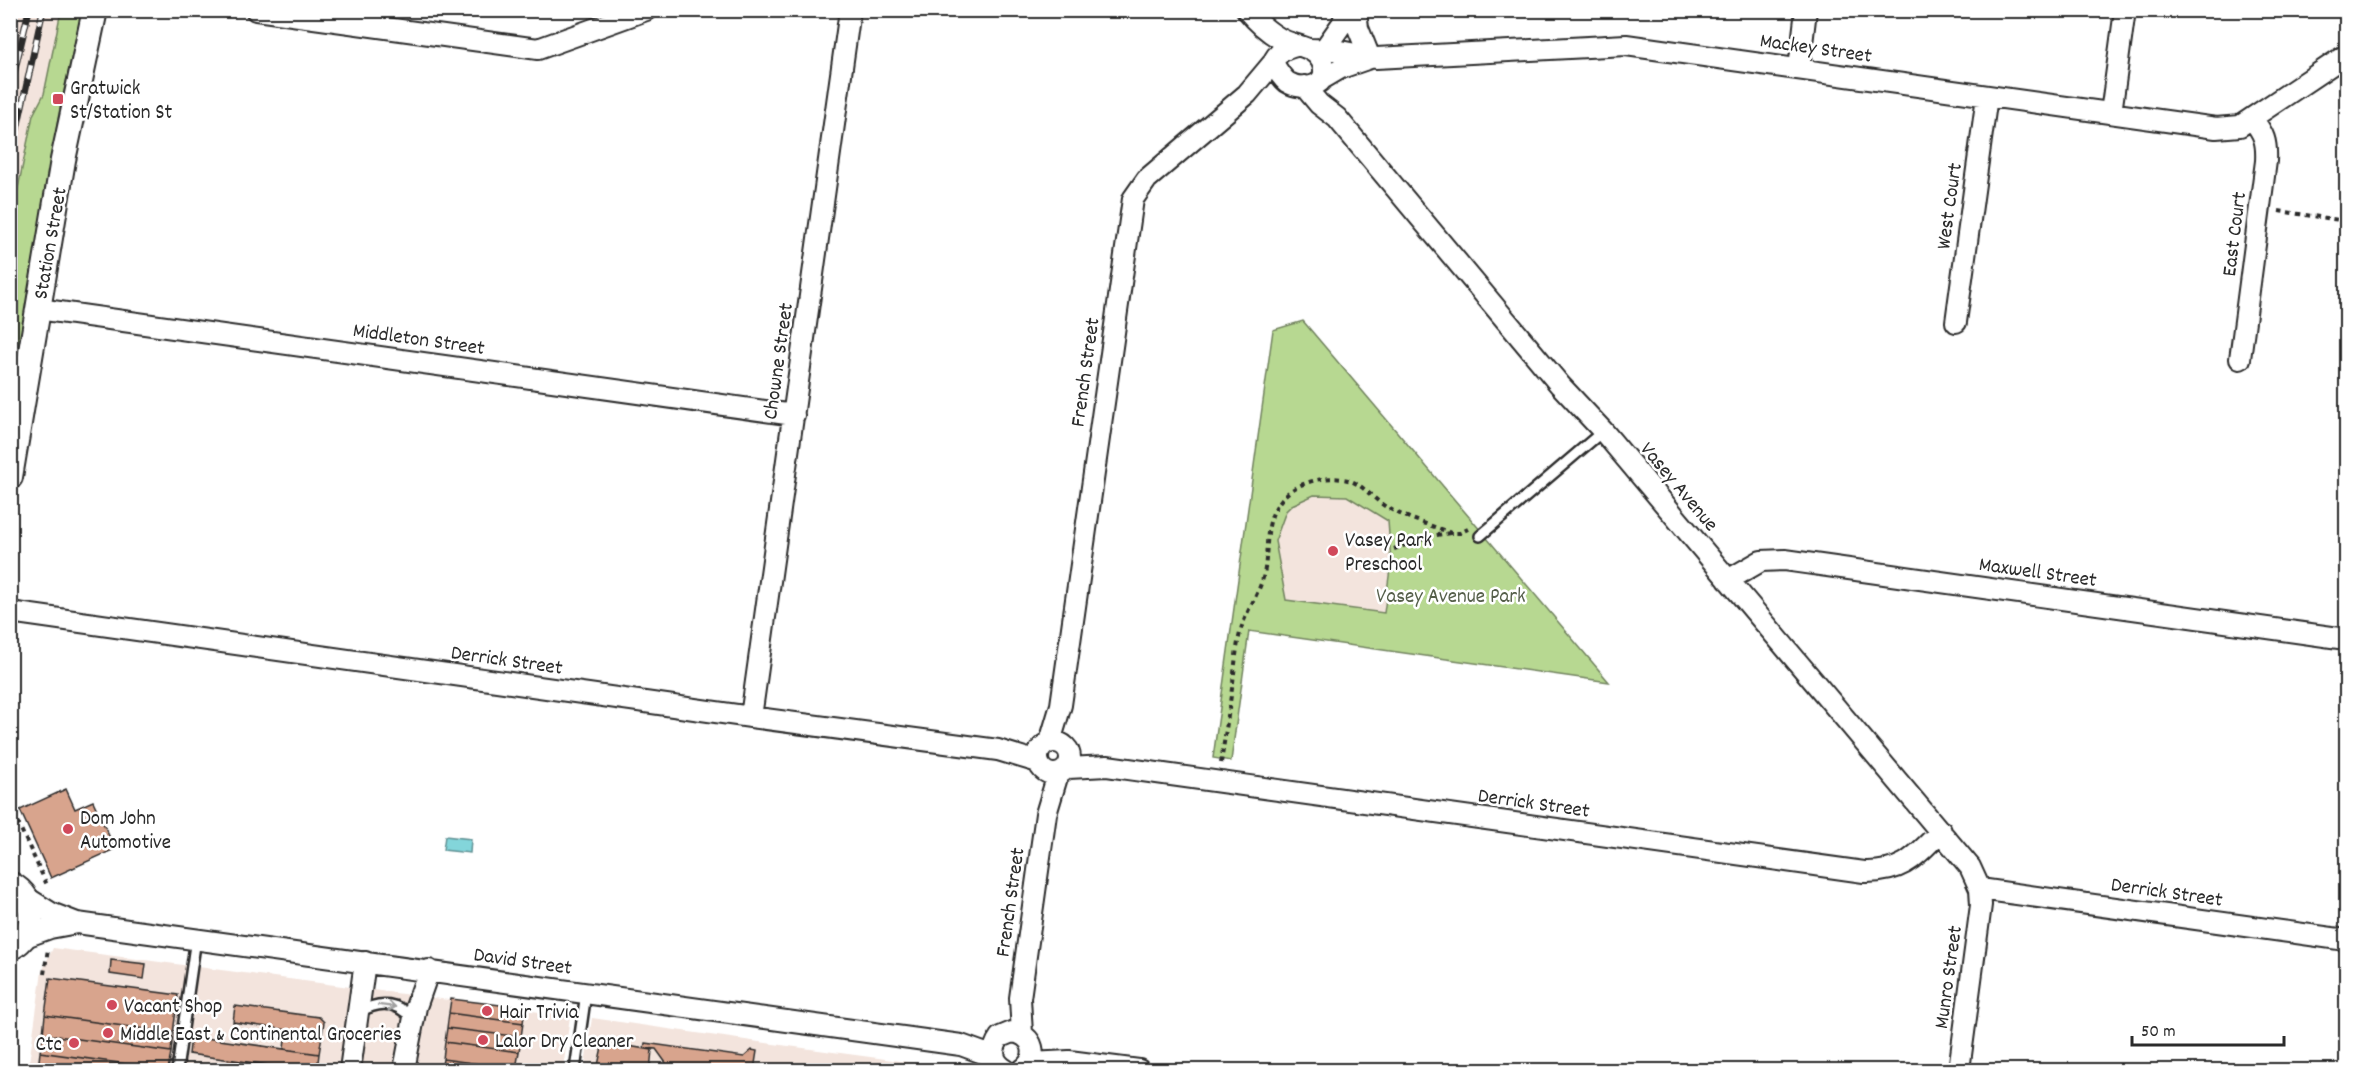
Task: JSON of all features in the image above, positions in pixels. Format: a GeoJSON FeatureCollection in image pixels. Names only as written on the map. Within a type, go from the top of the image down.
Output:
{"type":"FeatureCollection","features":[{"type":"Feature","properties":{"kind":"street","name":"Station Street"},"geometry":{"type":"LineString","coordinates":[[10,477],[63,160],[95,10]]}},
{"type":"Feature","properties":{"kind":"street"},"geometry":{"type":"LineString","coordinates":[[256,10],[538,50],[646,10]]}},
{"type":"Feature","properties":{"kind":"street","name":"Chowne Street"},"geometry":{"type":"LineString","coordinates":[[751,717],[850,10]]}},
{"type":"Feature","properties":{"kind":"street"},"geometry":{"type":"LineString","coordinates":[[1274,60],[1280,52],[1310,48],[1342,24],[1347,10]]}},
{"type":"Feature","properties":{"kind":"street"},"geometry":{"type":"LineString","coordinates":[[1356,10],[1359,28],[1370,58]]}},
{"type":"Feature","properties":{"kind":"street"},"geometry":{"type":"LineString","coordinates":[[1799,69],[1806,10]]}},
{"type":"Feature","properties":{"kind":"street"},"geometry":{"type":"LineString","coordinates":[[2111,113],[2125,10]]}},
{"type":"Feature","properties":{"kind":"street"},"geometry":{"type":"LineString","coordinates":[[1252,16],[1277,37],[1310,48],[1322,62],[1309,82],[1277,72],[1274,60],[1252,16]]}},
{"type":"Feature","properties":{"kind":"street","name":"Mackey Street"},"geometry":{"type":"LineString","coordinates":[[1309,82],[1370,58],[1626,45],[2216,128],[2233,128],[2252,118],[2346,55]]}},
{"type":"Feature","properties":{"kind":"street","name":"Mackey Street"},"geometry":{"type":"LineString","coordinates":[[1310,48],[1347,51],[1370,58]]}},
{"type":"Feature","properties":{"kind":"street","name":"French Street"},"geometry":{"type":"LineString","coordinates":[[1011,1055],[1133,199],[1146,179],[1247,94],[1274,60]]}},
{"type":"Feature","properties":{"kind":"street","name":"French Street"},"geometry":{"type":"LineString","coordinates":[[1247,94],[1270,85],[1309,82]]}},
{"type":"Feature","properties":{"kind":"street","name":"Vasey Avenue"},"geometry":{"type":"LineString","coordinates":[[1309,82],[1319,104],[1337,117],[1560,385],[1603,431],[1941,831],[1970,867],[1980,889]]}},
{"type":"Feature","properties":{"kind":"street","name":"West Court"},"geometry":{"type":"LineString","coordinates":[[1956,322],[1987,96]]}},
{"type":"Feature","properties":{"kind":"street","name":"East Court"},"geometry":{"type":"LineString","coordinates":[[2241,359],[2267,148],[2262,131],[2252,118]]}},
{"type":"Feature","properties":{"kind":"street","name":"Middleton Street"},"geometry":{"type":"LineString","coordinates":[[38,309],[794,415]]}},
{"type":"Feature","properties":{"kind":"street","name":"Maxwell Street"},"geometry":{"type":"LineString","coordinates":[[1728,579],[1761,561],[1785,560],[2346,639]]}},
{"type":"Feature","properties":{"kind":"street","name":"Derrick Street"},"geometry":{"type":"LineString","coordinates":[[10,612],[1864,873],[1890,871],[1902,866],[1941,831]]}},
{"type":"Feature","properties":{"kind":"street"},"geometry":{"type":"LineString","coordinates":[[15,887],[32,918],[18,943]]}},
{"type":"Feature","properties":{"kind":"street","name":"David Street"},"geometry":{"type":"LineString","coordinates":[[15,887],[51,913],[77,923],[429,970],[961,1045],[1011,1055],[1139,1071]]}},
{"type":"Feature","properties":{"kind":"street","name":"Derrick Street"},"geometry":{"type":"LineString","coordinates":[[1980,889],[2346,940]]}},
{"type":"Feature","properties":{"kind":"street","name":"Munro Street"},"geometry":{"type":"LineString","coordinates":[[1959,1071],[1980,919],[1980,889]]}},
{"type":"Feature","properties":{"kind":"street","name":"David Street"},"geometry":{"type":"LineString","coordinates":[[18,943],[50,928],[77,923]]}},
{"type":"Feature","properties":{"kind":"street"},"geometry":{"type":"LineString","coordinates":[[350,1071],[365,962]]}},
{"type":"Feature","properties":{"kind":"street"},"geometry":{"type":"LineString","coordinates":[[404,1071],[413,1020],[429,970]]}},
{"type":"Feature","properties":{"kind":"lane"},"geometry":{"type":"LineString","coordinates":[[1480,536],[1603,431]]}},
{"type":"Feature","properties":{"kind":"lane"},"geometry":{"type":"LineString","coordinates":[[177,1071],[196,939]]}},
{"type":"Feature","properties":{"kind":"lane"},"geometry":{"type":"LineString","coordinates":[[575,1071],[586,993]]}},
{"type":"Feature","properties":{"kind":"lane"},"geometry":{"type":"LineString","coordinates":[[358,1013],[380,1004],[390,1004],[400,1008],[413,1020]]}},
{"type":"Feature","properties":{"kind":"path"},"geometry":{"type":"LineString","coordinates":[[2261,209],[2346,221]]}},
{"type":"Feature","properties":{"kind":"path"},"geometry":{"type":"LineString","coordinates":[[1220,782],[1240,632],[1258,593],[1266,563],[1269,527],[1280,501],[1290,491],[1304,484],[1333,478],[1345,479],[1362,487],[1392,510],[1451,533]]}},
{"type":"Feature","properties":{"kind":"path"},"geometry":{"type":"LineString","coordinates":[[1394,549],[1431,536],[1466,531],[1475,523]]}},
{"type":"Feature","properties":{"kind":"shaded area"},"geometry":{"type":"Polygon","coordinates":[[[12,11],[61,11],[44,94],[33,116],[10,222],[10,20],[12,11]]]}},
{"type":"Feature","properties":{"kind":"shaded area","name":"Vasey Park Preschool"},"geometry":{"type":"Polygon","coordinates":[[[1314,495],[1347,496],[1388,521],[1391,562],[1384,614],[1285,600],[1275,540],[1286,511],[1292,505],[1314,495]]]}},
{"type":"Feature","properties":{"kind":"shaded area"},"geometry":{"type":"Polygon","coordinates":[[[53,948],[570,1016],[563,1070],[28,1070],[42,971],[53,948]]]}},
{"type":"Feature","properties":{"kind":"shaded area"},"geometry":{"type":"Polygon","coordinates":[[[592,1018],[766,1043],[967,1070],[584,1070],[592,1018]]]}},
{"type":"Feature","properties":{"kind":"green space"},"geometry":{"type":"Polygon","coordinates":[[[61,11],[82,11],[59,113],[11,399],[11,222],[33,115],[44,94],[61,11]]]}},
{"type":"Feature","properties":{"kind":"green space","name":"Vasey Avenue Park"},"geometry":{"type":"Polygon","coordinates":[[[1303,321],[1609,682],[1249,631],[1231,761],[1213,758],[1273,330],[1303,321]],[[1314,495],[1292,505],[1286,511],[1275,541],[1286,600],[1384,613],[1391,562],[1388,521],[1347,496],[1314,495]]]}},
{"type":"Feature","properties":{"kind":"water"},"geometry":{"type":"Polygon","coordinates":[[[445,836],[471,839],[470,853],[443,850],[445,836]]]}},
{"type":"Feature","properties":{"kind":"building","name":"Dom John Automotive"},"geometry":{"type":"Polygon","coordinates":[[[66,789],[75,809],[93,801],[115,849],[51,878],[20,810],[66,789]]]}},
{"type":"Feature","properties":{"kind":"building"},"geometry":{"type":"Polygon","coordinates":[[[111,960],[146,964],[144,979],[110,974],[111,960]]]}},
{"type":"Feature","properties":{"kind":"building","name":"Vacant Shop"},"geometry":{"type":"Polygon","coordinates":[[[50,978],[178,995],[173,1033],[45,1015],[50,978]]]}},
{"type":"Feature","properties":{"kind":"building","name":"Hair Trivia"},"geometry":{"type":"Polygon","coordinates":[[[451,999],[525,1008],[523,1023],[449,1013],[451,999]]]}},
{"type":"Feature","properties":{"kind":"building"},"geometry":{"type":"Polygon","coordinates":[[[235,1006],[319,1017],[324,1022],[322,1035],[233,1022],[235,1006]]]}},
{"type":"Feature","properties":{"kind":"building"},"geometry":{"type":"Polygon","coordinates":[[[449,1013],[523,1023],[521,1037],[447,1028],[449,1013]]]}},
{"type":"Feature","properties":{"kind":"building","name":"Middle East & Continental Groceries"},"geometry":{"type":"Polygon","coordinates":[[[45,1015],[173,1033],[171,1052],[43,1034],[45,1015]]]}},
{"type":"Feature","properties":{"kind":"building","name":"Lalor Dry Cleaner"},"geometry":{"type":"Polygon","coordinates":[[[447,1028],[521,1037],[519,1052],[445,1042],[447,1028]]]}},
{"type":"Feature","properties":{"kind":"building"},"geometry":{"type":"Polygon","coordinates":[[[286,1030],[322,1035],[319,1054],[284,1049],[286,1030]]]}},
{"type":"Feature","properties":{"kind":"building","name":"Ctc"},"geometry":{"type":"Polygon","coordinates":[[[43,1034],[171,1052],[168,1070],[40,1052],[43,1034]]]}},
{"type":"Feature","properties":{"kind":"building"},"geometry":{"type":"Polygon","coordinates":[[[191,1036],[319,1054],[317,1070],[189,1054],[191,1036]]]}},
{"type":"Feature","properties":{"kind":"building"},"geometry":{"type":"Polygon","coordinates":[[[445,1042],[519,1052],[516,1069],[443,1059],[445,1042]]]}},
{"type":"Feature","properties":{"kind":"building"},"geometry":{"type":"Polygon","coordinates":[[[603,1042],[652,1050],[650,1070],[597,1070],[603,1042]]]}},
{"type":"Feature","properties":{"kind":"building"},"geometry":{"type":"Polygon","coordinates":[[[645,1043],[744,1057],[752,1050],[757,1051],[754,1070],[671,1070],[656,1049],[644,1048],[645,1043]]]}},
{"type":"Feature","properties":{"kind":"building"},"geometry":{"type":"Polygon","coordinates":[[[40,1052],[133,1065],[132,1070],[38,1070],[40,1052]]]}},
{"type":"Feature","properties":{"kind":"building"},"geometry":{"type":"Polygon","coordinates":[[[228,1059],[303,1070],[227,1070],[228,1059]]]}},
{"type":"Feature","properties":{"kind":"building"},"geometry":{"type":"Polygon","coordinates":[[[443,1059],[516,1069],[516,1070],[441,1070],[443,1059]]]}},
{"type":"Feature","properties":{"kind":"railway"},"geometry":{"type":"LineString","coordinates":[[10,90],[29,10]]}},
{"type":"Feature","properties":{"kind":"railway"},"geometry":{"type":"LineString","coordinates":[[10,161],[43,10]]}},
{"type":"Feature","properties":{"kind":"place","name":"Gratwick St/Station St"},"geometry":{"type":"Point","coordinates":[58,99]}},
{"type":"Feature","properties":{"kind":"place","name":"Vasey Park Preschool"},"geometry":{"type":"Point","coordinates":[1333,551]}},
{"type":"Feature","properties":{"kind":"place","name":"Dom John Automotive"},"geometry":{"type":"Point","coordinates":[68,829]}},
{"type":"Feature","properties":{"kind":"place","name":"Vacant Shop"},"geometry":{"type":"Point","coordinates":[112,1005]}},
{"type":"Feature","properties":{"kind":"place","name":"Hair Trivia"},"geometry":{"type":"Point","coordinates":[487,1011]}},
{"type":"Feature","properties":{"kind":"place","name":"Middle East & Continental Groceries"},"geometry":{"type":"Point","coordinates":[108,1033]}},
{"type":"Feature","properties":{"kind":"place","name":"Lalor Dry Cleaner"},"geometry":{"type":"Point","coordinates":[483,1040]}},
{"type":"Feature","properties":{"kind":"place","name":"Ctc"},"geometry":{"type":"Point","coordinates":[74,1043]}}]}
